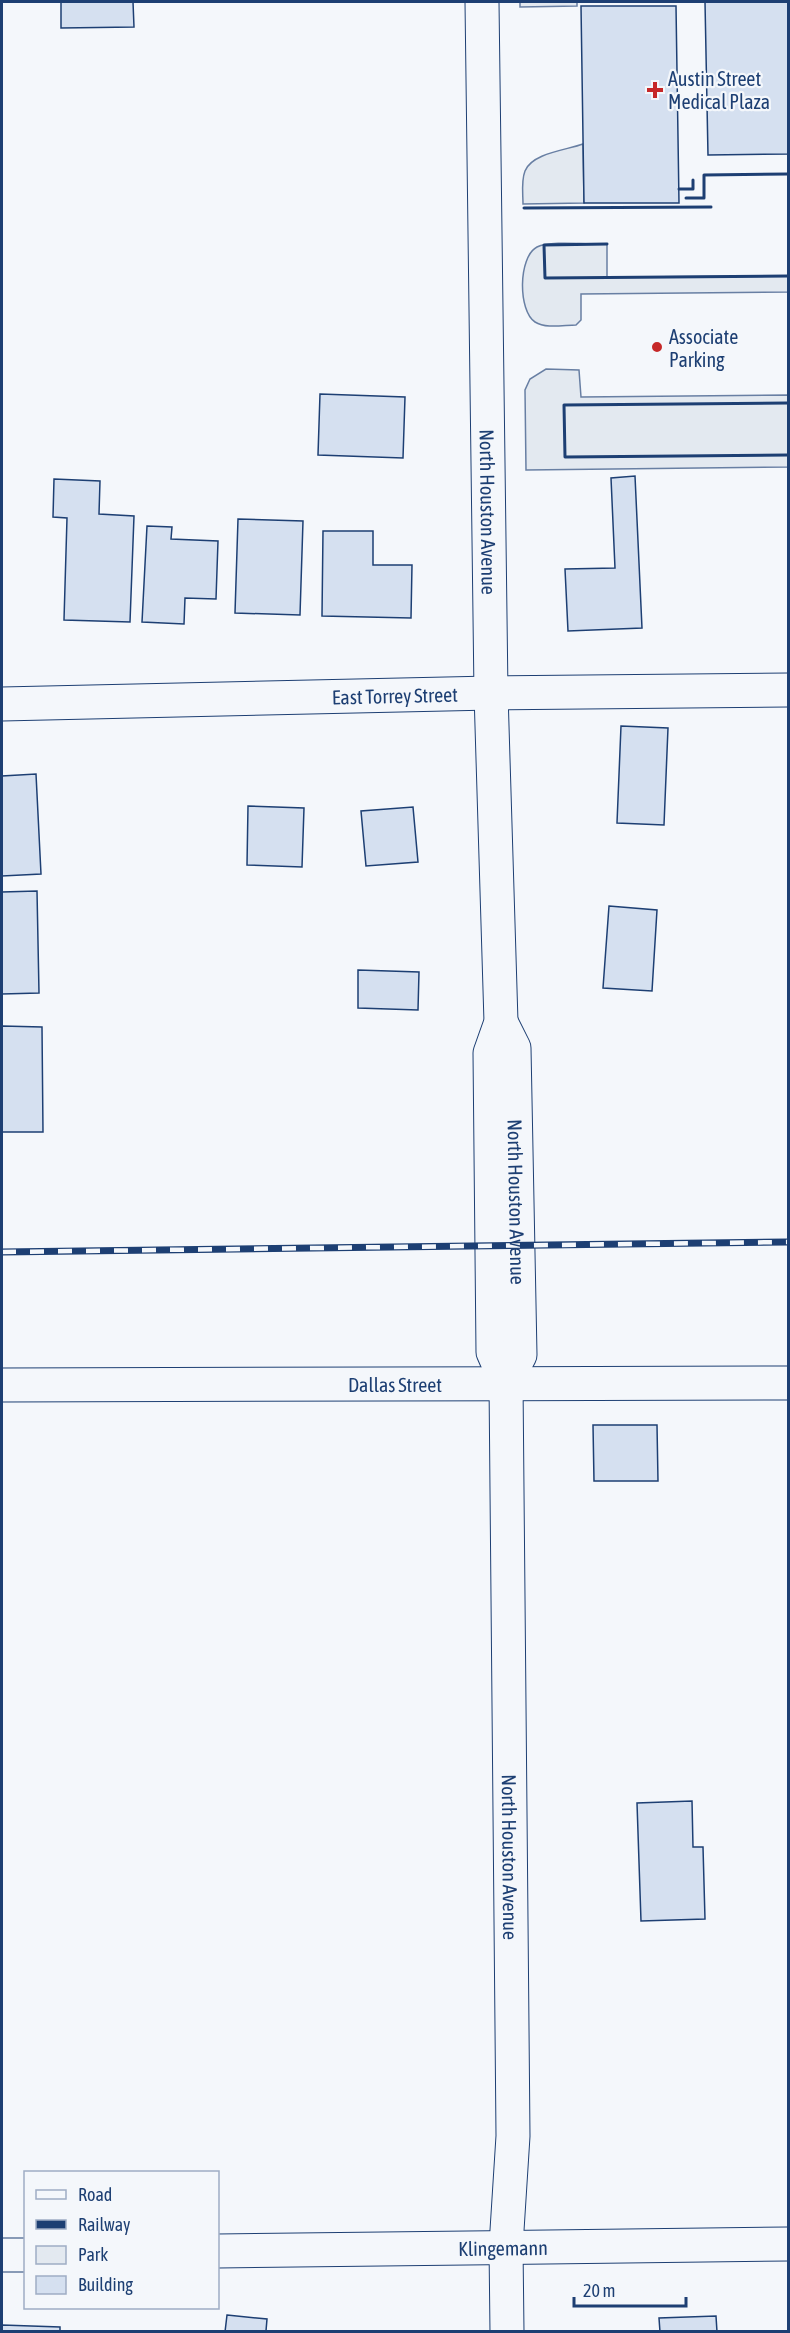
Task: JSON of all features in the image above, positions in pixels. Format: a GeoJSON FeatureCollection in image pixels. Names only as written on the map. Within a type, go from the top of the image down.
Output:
{"type":"FeatureCollection","features":[{"type":"Feature","properties":{"kind":"street","name":"North Houston Avenue"},"geometry":{"type":"LineString","coordinates":[[482,2],[491,693],[501,1022],[514,1048],[519,1244],[520,1355],[506,1382],[513,2136],[506,2246],[507,2331]]}},
{"type":"Feature","properties":{"kind":"street","name":"East Torrey Street"},"geometry":{"type":"LineString","coordinates":[[2,704],[491,693],[789,690]]}},
{"type":"Feature","properties":{"kind":"street","name":"Dallas Street"},"geometry":{"type":"LineString","coordinates":[[2,1386],[506,1382],[789,1383]]}},
{"type":"Feature","properties":{"kind":"street","name":"Klingemann"},"geometry":{"type":"LineString","coordinates":[[219,2251],[789,2244]]}},
{"type":"Feature","properties":{"kind":"street"},"geometry":{"type":"LineString","coordinates":[[2,2255],[24,2255]]}},
{"type":"Feature","properties":{"kind":"green space"},"geometry":{"type":"Polygon","coordinates":[[[520,2],[577,2],[577,6],[520,7],[520,2]]]}},
{"type":"Feature","properties":{"kind":"green space"},"geometry":{"type":"Polygon","coordinates":[[[583,144],[584,203],[523,204],[523,179],[529,165],[542,156],[583,144]]]}},
{"type":"Feature","properties":{"kind":"green space"},"geometry":{"type":"Polygon","coordinates":[[[571,243],[607,244],[607,277],[788,276],[788,292],[581,294],[581,320],[576,325],[539,324],[529,316],[525,307],[522,284],[526,261],[537,247],[571,243]]]}},
{"type":"Feature","properties":{"kind":"green space"},"geometry":{"type":"Polygon","coordinates":[[[546,369],[579,370],[581,397],[788,395],[788,467],[526,470],[525,390],[530,379],[546,369]]]}},
{"type":"Feature","properties":{"kind":"building"},"geometry":{"type":"Polygon","coordinates":[[[61,2],[133,2],[134,27],[61,28],[61,2]]]}},
{"type":"Feature","properties":{"kind":"building"},"geometry":{"type":"Polygon","coordinates":[[[705,2],[788,2],[788,154],[708,155],[705,2]]]}},
{"type":"Feature","properties":{"kind":"building"},"geometry":{"type":"Polygon","coordinates":[[[581,6],[676,6],[679,203],[584,203],[581,6]]]}},
{"type":"Feature","properties":{"kind":"building"},"geometry":{"type":"Polygon","coordinates":[[[320,394],[405,397],[403,458],[318,455],[320,394]]]}},
{"type":"Feature","properties":{"kind":"building"},"geometry":{"type":"Polygon","coordinates":[[[635,476],[642,628],[568,631],[565,569],[615,568],[611,478],[635,476]]]}},
{"type":"Feature","properties":{"kind":"building"},"geometry":{"type":"Polygon","coordinates":[[[54,479],[100,481],[99,514],[134,516],[130,622],[64,620],[67,518],[53,517],[54,479]]]}},
{"type":"Feature","properties":{"kind":"building"},"geometry":{"type":"Polygon","coordinates":[[[238,519],[303,521],[300,615],[235,613],[238,519]]]}},
{"type":"Feature","properties":{"kind":"building"},"geometry":{"type":"Polygon","coordinates":[[[147,526],[172,527],[171,539],[218,541],[216,599],[185,598],[184,624],[142,622],[147,526]]]}},
{"type":"Feature","properties":{"kind":"building"},"geometry":{"type":"Polygon","coordinates":[[[323,531],[373,531],[373,565],[412,565],[411,618],[322,616],[323,531]]]}},
{"type":"Feature","properties":{"kind":"building"},"geometry":{"type":"Polygon","coordinates":[[[621,726],[668,728],[664,825],[617,823],[621,726]]]}},
{"type":"Feature","properties":{"kind":"building"},"geometry":{"type":"Polygon","coordinates":[[[36,774],[41,874],[2,876],[2,776],[36,774]]]}},
{"type":"Feature","properties":{"kind":"building"},"geometry":{"type":"Polygon","coordinates":[[[248,806],[304,808],[302,867],[247,865],[248,806]]]}},
{"type":"Feature","properties":{"kind":"building"},"geometry":{"type":"Polygon","coordinates":[[[413,807],[418,862],[366,866],[361,811],[413,807]]]}},
{"type":"Feature","properties":{"kind":"building"},"geometry":{"type":"Polygon","coordinates":[[[37,891],[39,993],[2,994],[2,892],[37,891]]]}},
{"type":"Feature","properties":{"kind":"building"},"geometry":{"type":"Polygon","coordinates":[[[609,906],[657,910],[652,991],[603,988],[609,906]]]}},
{"type":"Feature","properties":{"kind":"building"},"geometry":{"type":"Polygon","coordinates":[[[358,970],[419,972],[418,1010],[358,1008],[358,970]]]}},
{"type":"Feature","properties":{"kind":"building"},"geometry":{"type":"Polygon","coordinates":[[[2,1026],[42,1027],[43,1132],[2,1132],[2,1026]]]}},
{"type":"Feature","properties":{"kind":"building"},"geometry":{"type":"Polygon","coordinates":[[[593,1425],[657,1425],[658,1481],[594,1481],[593,1425]]]}},
{"type":"Feature","properties":{"kind":"building"},"geometry":{"type":"Polygon","coordinates":[[[692,1801],[693,1847],[703,1847],[705,1919],[641,1921],[637,1803],[692,1801]]]}},
{"type":"Feature","properties":{"kind":"building"},"geometry":{"type":"Polygon","coordinates":[[[227,2315],[267,2319],[266,2331],[271,2332],[225,2332],[227,2315]]]}},
{"type":"Feature","properties":{"kind":"building"},"geometry":{"type":"Polygon","coordinates":[[[716,2316],[717,2332],[660,2332],[659,2318],[716,2316]]]}},
{"type":"Feature","properties":{"kind":"building"},"geometry":{"type":"Polygon","coordinates":[[[2,2325],[60,2327],[60,2332],[2,2332],[2,2325]]]}},
{"type":"Feature","properties":{"kind":"railway"},"geometry":{"type":"LineString","coordinates":[[2,1252],[788,1242]]}},
{"type":"Feature","properties":{"kind":"wall"},"geometry":{"type":"LineString","coordinates":[[686,198],[704,198],[704,175],[788,174]]}},
{"type":"Feature","properties":{"kind":"wall"},"geometry":{"type":"LineString","coordinates":[[679,189],[693,189],[693,180]]}},
{"type":"Feature","properties":{"kind":"wall"},"geometry":{"type":"LineString","coordinates":[[524,208],[711,207]]}},
{"type":"Feature","properties":{"kind":"wall"},"geometry":{"type":"LineString","coordinates":[[607,244],[544,245],[545,278],[788,276]]}},
{"type":"Feature","properties":{"kind":"wall"},"geometry":{"type":"LineString","coordinates":[[788,403],[564,405],[565,457],[788,455]]}},
{"type":"Feature","properties":{"kind":"place","name":"Austin Street Medical Plaza"},"geometry":{"type":"Point","coordinates":[655,90]}},
{"type":"Feature","properties":{"kind":"place","name":"Associate Parking"},"geometry":{"type":"Point","coordinates":[657,347]}}]}
